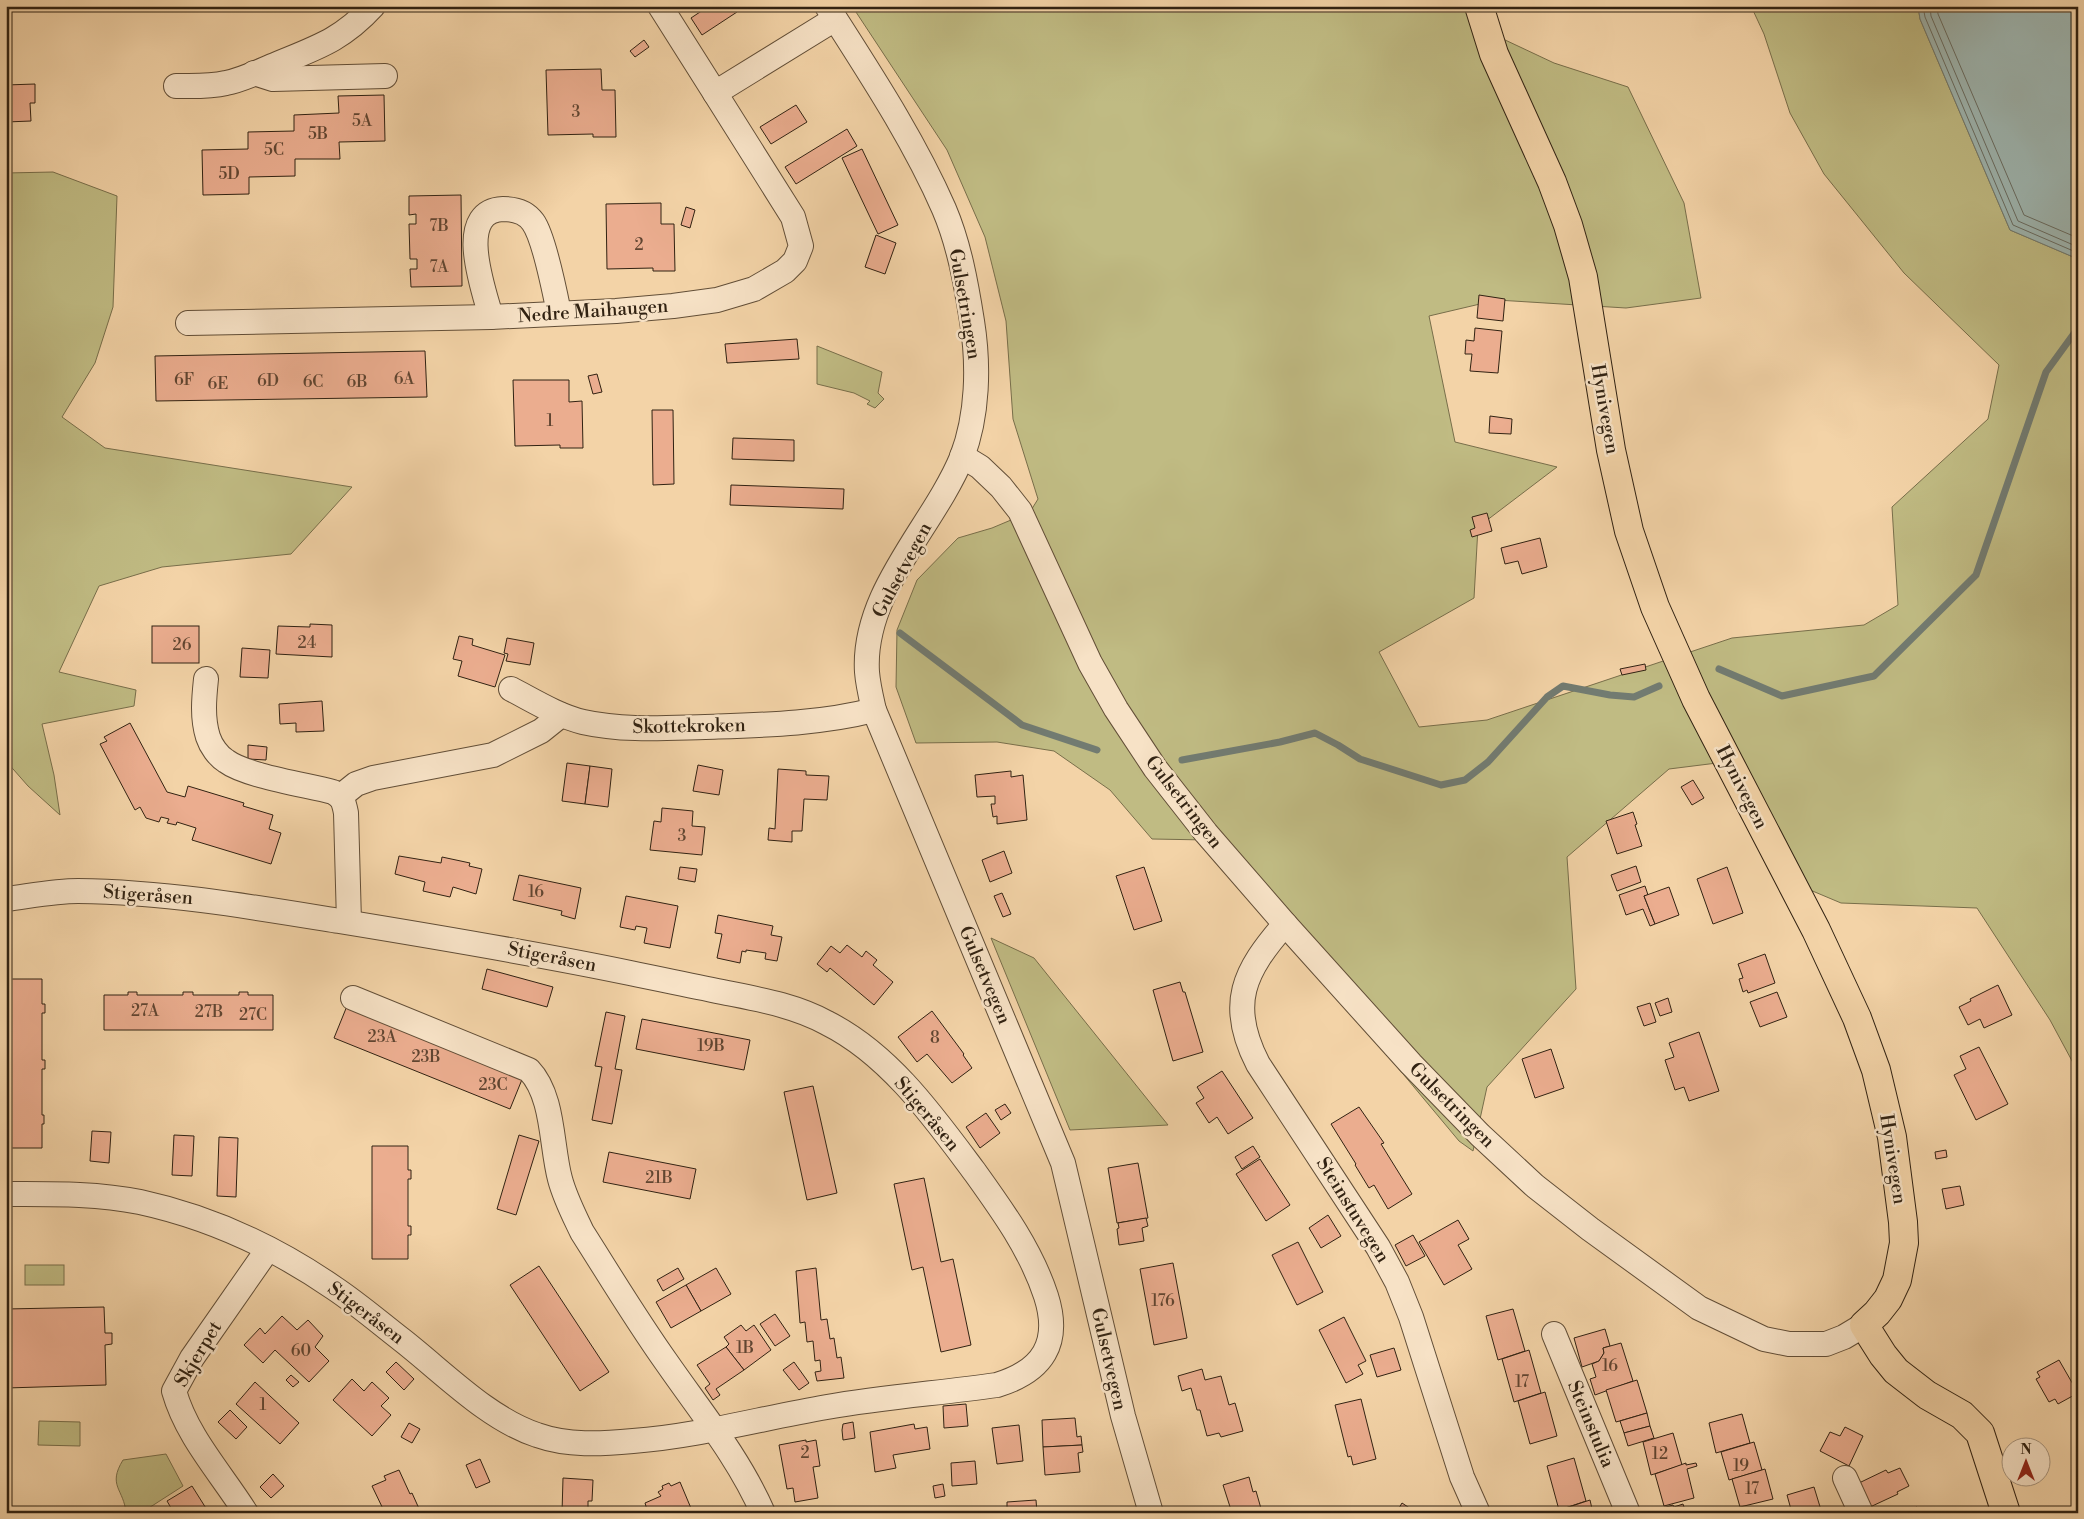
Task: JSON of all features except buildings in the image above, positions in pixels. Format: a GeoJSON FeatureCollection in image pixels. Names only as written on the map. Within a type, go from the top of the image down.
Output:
{"type":"FeatureCollection","features":[{"type":"Feature","properties":{"kind":"main road","name":"Hynivegen"},"geometry":{"type":"LineString","coordinates":[[1479,6],[1494,54],[1552,182],[1568,225],[1582,276],[1611,450],[1629,531],[1652,599],[1696,699],[1816,930],[1858,1018],[1876,1070],[1892,1137],[1904,1244],[1901,1265],[1891,1292],[1877,1312],[1864,1325]]}},
{"type":"Feature","properties":{"kind":"main road"},"geometry":{"type":"LineString","coordinates":[[1864,1325],[1883,1355],[1896,1371],[1927,1395],[1962,1415],[1980,1433],[2006,1513]]}},
{"type":"Feature","properties":{"kind":"street"},"geometry":{"type":"LineString","coordinates":[[176,86],[228,83],[254,73],[331,41],[356,24],[373,6]]}},
{"type":"Feature","properties":{"kind":"street","name":"Nedre Maihaugen"},"geometry":{"type":"LineString","coordinates":[[188,323],[490,317],[673,306],[717,300],[754,289],[785,270],[795,261],[800,246],[793,217],[660,6]]}},
{"type":"Feature","properties":{"kind":"street"},"geometry":{"type":"LineString","coordinates":[[715,93],[831,13]]}},
{"type":"Feature","properties":{"kind":"street","name":"Gulsetringen"},"geometry":{"type":"LineString","coordinates":[[831,13],[902,127],[923,166],[944,210],[959,255],[967,293],[976,357],[974,403],[962,456],[980,467],[1001,487],[1020,512],[1090,663],[1116,709],[1155,768],[1206,833],[1411,1064],[1535,1186],[1590,1229],[1699,1308],[1764,1339],[1788,1344],[1826,1344],[1844,1338],[1864,1325]]}},
{"type":"Feature","properties":{"kind":"street"},"geometry":{"type":"LineString","coordinates":[[254,73],[273,79],[385,76]]}},
{"type":"Feature","properties":{"kind":"street"},"geometry":{"type":"LineString","coordinates":[[490,317],[479,270],[475,232],[482,217],[499,209],[510,209],[520,212],[533,222],[538,233],[559,313]]}},
{"type":"Feature","properties":{"kind":"street","name":"Gulsetvegen"},"geometry":{"type":"LineString","coordinates":[[962,456],[939,502],[895,574],[882,600],[874,620],[867,671],[874,710],[1063,1163],[1123,1416],[1151,1513]]}},
{"type":"Feature","properties":{"kind":"street"},"geometry":{"type":"LineString","coordinates":[[206,679],[205,724],[209,738],[216,751],[226,761],[241,770],[334,792],[341,796],[346,813],[349,922]]}},
{"type":"Feature","properties":{"kind":"street","name":"Skottekroken"},"geometry":{"type":"LineString","coordinates":[[511,689],[561,715],[582,722],[628,728],[758,725],[826,719],[874,710]]}},
{"type":"Feature","properties":{"kind":"street"},"geometry":{"type":"LineString","coordinates":[[341,796],[356,784],[373,778],[493,755],[541,730],[561,715]]}},
{"type":"Feature","properties":{"kind":"street","name":"Stigeråsen"},"geometry":{"type":"LineString","coordinates":[[6,899],[75,891],[204,899],[565,959],[765,1000],[799,1009],[829,1023],[853,1038],[876,1056],[908,1088],[941,1127],[984,1185],[1028,1254],[1041,1280],[1048,1304],[1052,1321],[1051,1337],[1045,1354],[1033,1368],[1018,1379],[997,1386],[867,1400],[789,1413],[713,1430],[659,1439],[589,1444],[559,1441],[518,1427],[476,1399],[337,1290],[310,1272],[268,1249],[202,1220],[138,1202],[96,1196],[6,1194]]}},
{"type":"Feature","properties":{"kind":"street","name":"Steinstuvegen"},"geometry":{"type":"LineString","coordinates":[[1285,924],[1265,947],[1254,965],[1246,986],[1242,1021],[1247,1042],[1258,1064],[1378,1247],[1397,1282],[1411,1317],[1462,1477],[1478,1513]]}},
{"type":"Feature","properties":{"kind":"street"},"geometry":{"type":"LineString","coordinates":[[353,998],[529,1070],[538,1080],[544,1094],[560,1179],[582,1232],[667,1363],[691,1394],[713,1430],[736,1461],[763,1513]]}},
{"type":"Feature","properties":{"kind":"street","name":"Skjerpet"},"geometry":{"type":"LineString","coordinates":[[246,1513],[186,1424],[174,1391],[192,1358],[268,1249]]}},
{"type":"Feature","properties":{"kind":"street","name":"Steinstulia"},"geometry":{"type":"LineString","coordinates":[[1554,1334],[1628,1513]]}},
{"type":"Feature","properties":{"kind":"street"},"geometry":{"type":"LineString","coordinates":[[1845,1478],[1861,1513]]}},
{"type":"Feature","properties":{"kind":"shaded area"},"geometry":{"type":"Polygon","coordinates":[[[852,6],[1493,6],[1503,39],[1554,63],[1628,87],[1684,203],[1701,298],[1626,308],[1497,300],[1429,316],[1455,442],[1557,467],[1478,527],[1474,598],[1379,652],[1419,727],[1487,720],[1732,638],[1864,625],[1898,605],[1892,507],[1988,419],[1999,365],[1904,273],[1824,174],[1790,113],[1764,34],[1751,6],[1918,6],[1920,19],[2010,230],[2078,259],[2078,1072],[2050,1020],[1977,908],[1841,903],[1784,879],[1717,763],[1669,769],[1567,857],[1576,989],[1487,1087],[1473,1151],[1459,1141],[1208,840],[1152,839],[1110,790],[1054,751],[997,742],[916,743],[896,687],[897,630],[917,580],[958,538],[992,528],[1030,512],[1038,499],[1013,419],[1006,321],[985,237],[947,150],[852,6]]]}},
{"type":"Feature","properties":{"kind":"shaded area"},"geometry":{"type":"Polygon","coordinates":[[[53,172],[117,196],[113,307],[95,363],[62,417],[105,448],[352,487],[291,554],[162,567],[99,586],[59,672],[136,690],[134,706],[42,724],[54,775],[60,815],[28,786],[6,761],[6,173],[53,172]]]}},
{"type":"Feature","properties":{"kind":"shaded area"},"geometry":{"type":"Polygon","coordinates":[[[817,346],[882,372],[878,393],[884,399],[875,408],[867,404],[870,401],[854,393],[817,384],[817,346]]]}},
{"type":"Feature","properties":{"kind":"shaded area"},"geometry":{"type":"Polygon","coordinates":[[[991,938],[1034,958],[1168,1125],[1070,1130],[991,938]]]}},
{"type":"Feature","properties":{"kind":"shaded area"},"geometry":{"type":"Polygon","coordinates":[[[25,1265],[64,1265],[64,1285],[25,1285],[25,1265]]]}},
{"type":"Feature","properties":{"kind":"shaded area"},"geometry":{"type":"Polygon","coordinates":[[[39,1421],[80,1422],[80,1446],[38,1445],[39,1421]]]}},
{"type":"Feature","properties":{"kind":"shaded area"},"geometry":{"type":"Polygon","coordinates":[[[166,1454],[183,1486],[141,1513],[126,1513],[125,1505],[116,1482],[118,1469],[123,1460],[166,1454]]]}},
{"type":"Feature","properties":{"kind":"water"},"geometry":{"type":"Polygon","coordinates":[[[1918,6],[2078,6],[2078,259],[2010,230],[1920,19],[1918,6]]]}},
{"type":"Feature","properties":{"kind":"waterway"},"geometry":{"type":"LineString","coordinates":[[1719,669],[1782,696],[1874,676],[1976,575],[2046,372],[2078,328]]}},
{"type":"Feature","properties":{"kind":"waterway"},"geometry":{"type":"LineString","coordinates":[[900,633],[1022,725],[1097,750]]}},
{"type":"Feature","properties":{"kind":"waterway"},"geometry":{"type":"LineString","coordinates":[[1182,760],[1280,742],[1315,733],[1360,759],[1441,785],[1465,780],[1488,762],[1547,697],[1563,686],[1610,695],[1634,697],[1659,686]]}}]}
